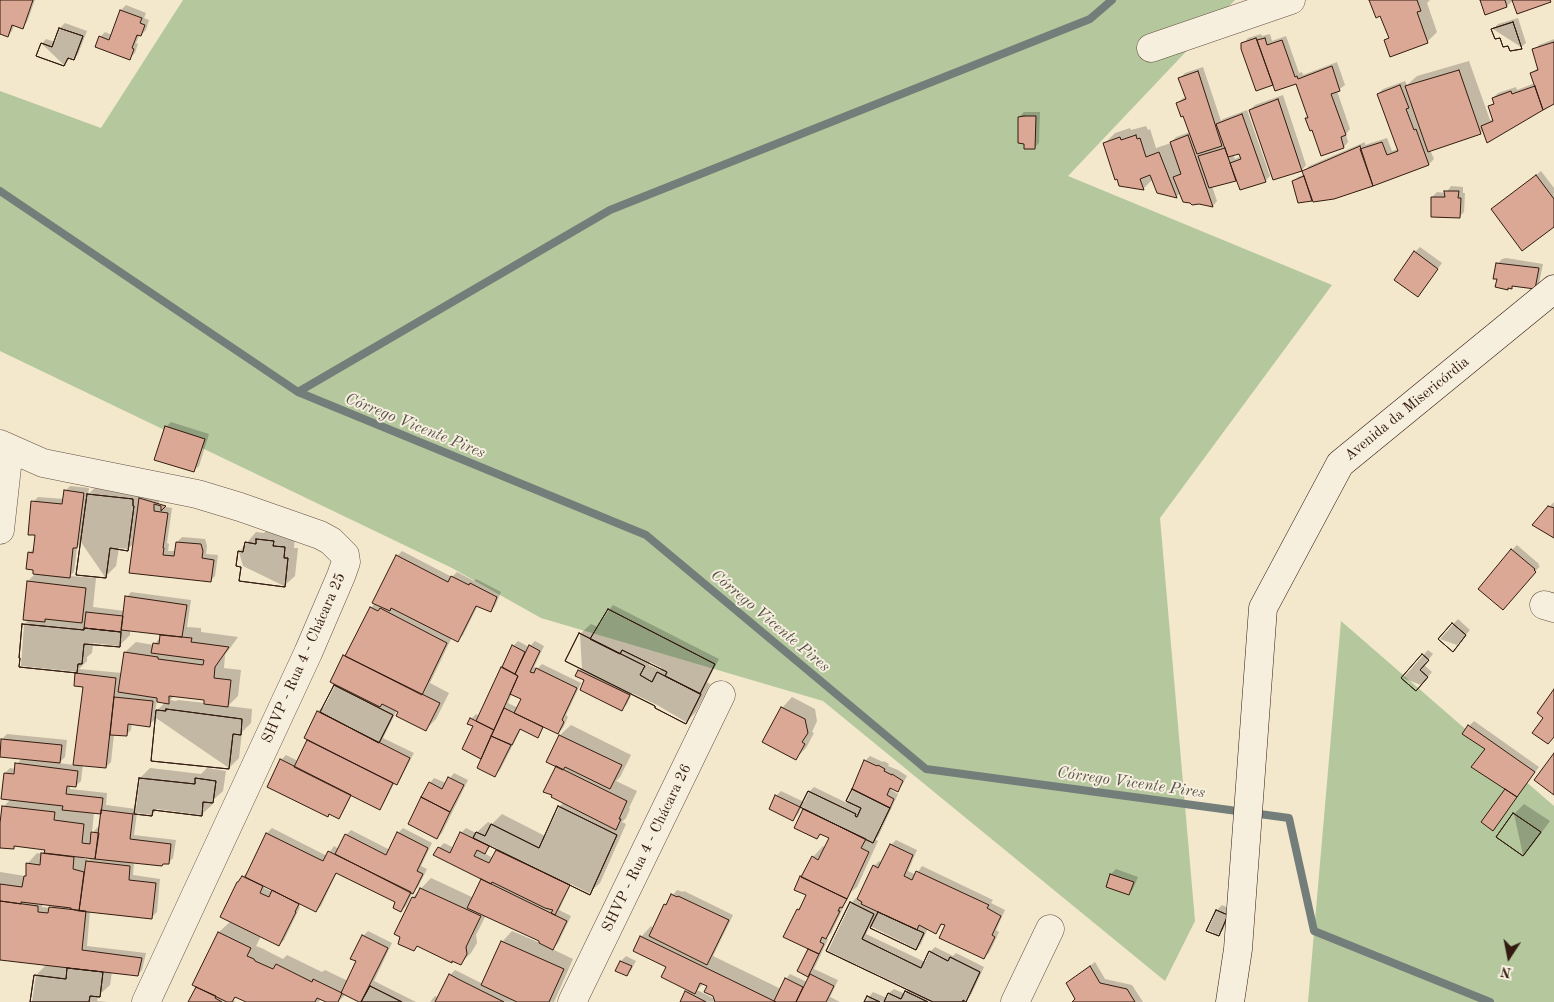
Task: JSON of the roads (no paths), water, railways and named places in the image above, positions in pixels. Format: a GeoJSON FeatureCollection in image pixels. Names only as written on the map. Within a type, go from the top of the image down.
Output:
{"type":"FeatureCollection","features":[{"type":"Feature","properties":{"kind":"street"},"geometry":{"type":"LineString","coordinates":[[1151,48],[1291,0]]}},
{"type":"Feature","properties":{"kind":"street","name":"Avenida da Misericórdia"},"geometry":{"type":"LineString","coordinates":[[1230,1002],[1238,949],[1263,608],[1340,464],[1554,289]]}},
{"type":"Feature","properties":{"kind":"street","name":"SHVP - Rua 4 - Chácara 25"},"geometry":{"type":"LineString","coordinates":[[0,530],[5,446],[42,463],[197,494],[240,507],[320,535],[331,541],[345,555],[346,562],[341,576],[308,653],[146,1002]]}},
{"type":"Feature","properties":{"kind":"street","name":"SHVP - Rua 4 - Chácara 26"},"geometry":{"type":"LineString","coordinates":[[572,1002],[721,695]]}},
{"type":"Feature","properties":{"kind":"street"},"geometry":{"type":"LineString","coordinates":[[1015,1002],[1050,929]]}},
{"type":"Feature","properties":{"kind":"waterway"},"geometry":{"type":"LineString","coordinates":[[298,392],[610,210],[1090,19],[1112,0]]}},
{"type":"Feature","properties":{"kind":"waterway","name":"Córrego Vicente Pires"},"geometry":{"type":"LineString","coordinates":[[0,191],[298,392],[646,535],[926,769],[1289,818],[1314,931],[1490,1002]]}}]}
